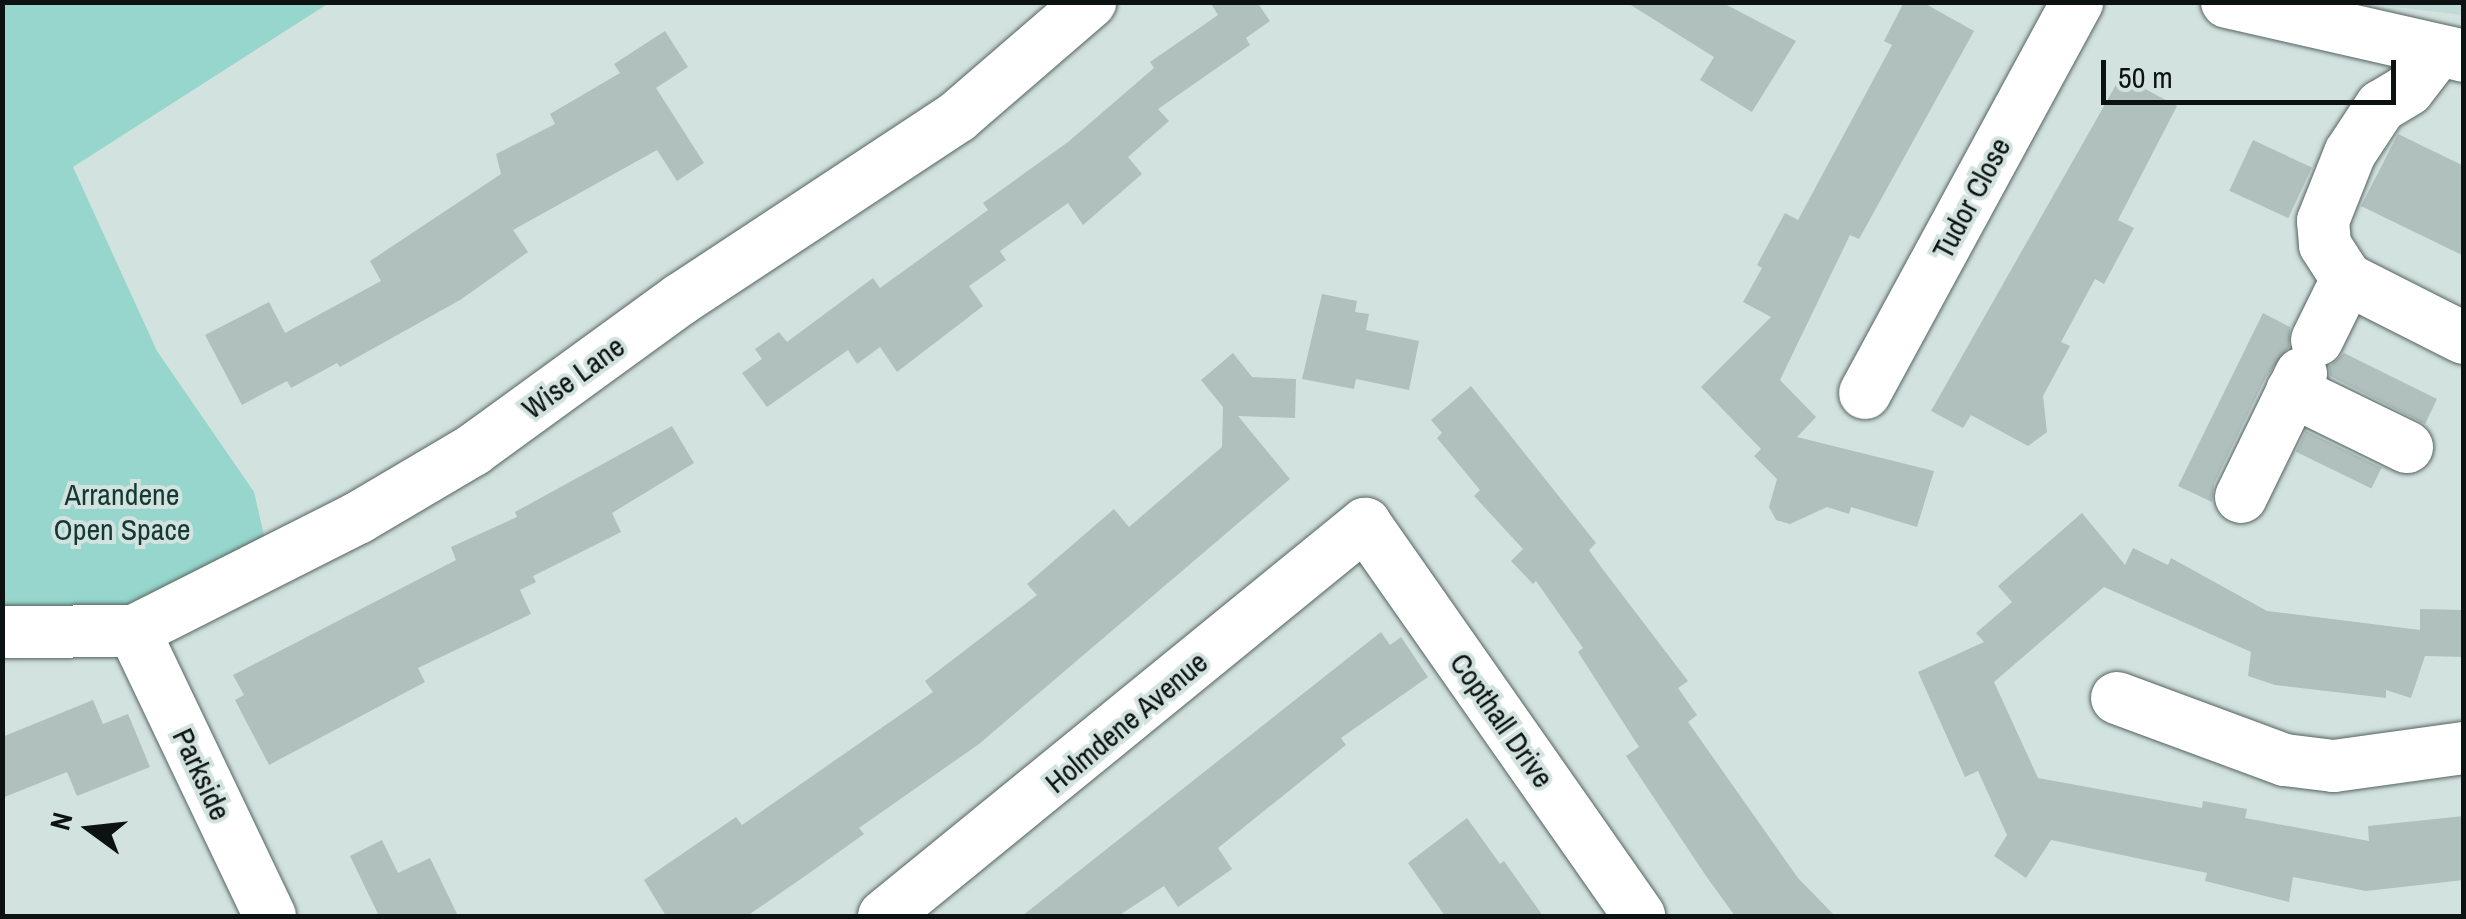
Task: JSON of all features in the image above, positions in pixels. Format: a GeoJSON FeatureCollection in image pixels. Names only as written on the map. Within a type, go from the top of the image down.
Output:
{"type":"FeatureCollection","features":[{"type":"Feature","properties":{"kind":"street","name":"Wise Lane"},"geometry":{"type":"LineString","coordinates":[[2,632],[134,631],[358,518],[473,450],[680,299],[957,117],[1090,2]]}},
{"type":"Feature","properties":{"kind":"street","name":"Tudor Close"},"geometry":{"type":"LineString","coordinates":[[1865,393],[2076,2]]}},
{"type":"Feature","properties":{"kind":"street"},"geometry":{"type":"LineString","coordinates":[[2227,2],[2451,54]]}},
{"type":"Feature","properties":{"kind":"street"},"geometry":{"type":"LineString","coordinates":[[2451,54],[2408,90],[2381,106],[2331,194],[2323,221],[2325,245],[2347,279],[2464,338]]}},
{"type":"Feature","properties":{"kind":"street"},"geometry":{"type":"LineString","coordinates":[[2242,497],[2347,279]]}},
{"type":"Feature","properties":{"kind":"street"},"geometry":{"type":"LineString","coordinates":[[2304,368],[2407,447]]}},
{"type":"Feature","properties":{"kind":"street","name":"Holmdene Avenue"},"geometry":{"type":"LineString","coordinates":[[918,907],[1365,524]]}},
{"type":"Feature","properties":{"kind":"street","name":"Copthall Drive"},"geometry":{"type":"LineString","coordinates":[[1365,524],[1639,916]]}},
{"type":"Feature","properties":{"kind":"street","name":"Parkside"},"geometry":{"type":"LineString","coordinates":[[134,631],[270,916]]}},
{"type":"Feature","properties":{"kind":"street"},"geometry":{"type":"LineString","coordinates":[[2117,698],[2284,760],[2334,766],[2464,748]]}},
{"type":"Feature","properties":{"kind":"shaded area"},"geometry":{"type":"Polygon","coordinates":[[[2362,3],[2463,3],[2463,15],[2362,3]]]}},
{"type":"Feature","properties":{"kind":"green space","name":"Arrandene Open Space"},"geometry":{"type":"Polygon","coordinates":[[[2,3],[329,3],[73,167],[157,351],[254,492],[272,570],[129,642],[3,635],[2,3]]]}},
{"type":"Feature","properties":{"kind":"building"},"geometry":{"type":"Polygon","coordinates":[[[1210,2],[1257,2],[1270,21],[1246,38],[1250,45],[1158,109],[1169,121],[1128,157],[1142,174],[1083,225],[1068,203],[1000,251],[1006,260],[969,286],[983,306],[897,372],[880,347],[857,364],[848,350],[767,407],[742,373],[762,359],[755,349],[779,332],[787,342],[873,278],[880,288],[988,210],[983,203],[1068,142],[1154,68],[1150,62],[1218,15],[1210,2]]]}},
{"type":"Feature","properties":{"kind":"building"},"geometry":{"type":"Polygon","coordinates":[[[1626,2],[1721,2],[1796,41],[1752,112],[1700,80],[1714,57],[1626,2]]]}},
{"type":"Feature","properties":{"kind":"building"},"geometry":{"type":"Polygon","coordinates":[[[1904,2],[1922,2],[1974,31],[1859,239],[1850,235],[1780,380],[1816,417],[1797,437],[1934,471],[1917,527],[1851,507],[1849,514],[1827,507],[1790,524],[1776,520],[1769,507],[1777,479],[1754,456],[1761,449],[1701,387],[1771,317],[1743,302],[1762,268],[1757,265],[1785,213],[1798,220],[1892,45],[1884,41],[1904,2]]]}},
{"type":"Feature","properties":{"kind":"building"},"geometry":{"type":"Polygon","coordinates":[[[665,31],[688,67],[656,88],[704,163],[677,181],[657,150],[513,230],[528,252],[460,300],[340,367],[337,363],[291,388],[287,381],[242,405],[205,335],[269,302],[285,333],[381,281],[370,261],[501,174],[496,154],[555,124],[550,114],[620,73],[614,64],[665,31]]]}},
{"type":"Feature","properties":{"kind":"building"},"geometry":{"type":"Polygon","coordinates":[[[2121,76],[2177,106],[2118,220],[2134,228],[2104,284],[2095,279],[2061,342],[2070,346],[2043,396],[2047,432],[2028,446],[1971,415],[1963,428],[1931,411],[2121,76]]]}},
{"type":"Feature","properties":{"kind":"building"},"geometry":{"type":"Polygon","coordinates":[[[2398,134],[2464,166],[2464,256],[2361,206],[2398,134]]]}},
{"type":"Feature","properties":{"kind":"building"},"geometry":{"type":"Polygon","coordinates":[[[2253,140],[2312,167],[2288,218],[2229,191],[2253,140]]]}},
{"type":"Feature","properties":{"kind":"building"},"geometry":{"type":"Polygon","coordinates":[[[1322,294],[1357,301],[1355,312],[1369,314],[1366,330],[1419,341],[1409,390],[1356,379],[1354,389],[1302,379],[1322,294]]]}},
{"type":"Feature","properties":{"kind":"building"},"geometry":{"type":"Polygon","coordinates":[[[2263,313],[2290,327],[2289,347],[2266,377],[2214,484],[2212,502],[2178,486],[2263,313]]]}},
{"type":"Feature","properties":{"kind":"building"},"geometry":{"type":"Polygon","coordinates":[[[1233,353],[1252,377],[1296,379],[1295,418],[1238,416],[1290,479],[979,744],[859,828],[864,834],[808,874],[747,916],[666,916],[644,880],[736,817],[742,825],[933,692],[925,681],[1037,595],[1027,584],[1114,509],[1129,527],[1222,447],[1223,407],[1201,380],[1233,353]]]}},
{"type":"Feature","properties":{"kind":"building"},"geometry":{"type":"Polygon","coordinates":[[[2344,353],[2437,399],[2425,424],[2330,376],[2329,367],[2344,353]]]}},
{"type":"Feature","properties":{"kind":"building"},"geometry":{"type":"Polygon","coordinates":[[[1471,386],[1596,543],[1589,550],[1688,681],[1678,688],[1697,715],[1688,722],[1798,878],[1835,916],[1735,916],[1706,876],[1626,756],[1639,747],[1578,652],[1583,648],[1536,581],[1533,584],[1511,561],[1523,549],[1474,496],[1480,490],[1437,438],[1442,433],[1431,420],[1471,386]]]}},
{"type":"Feature","properties":{"kind":"building"},"geometry":{"type":"Polygon","coordinates":[[[672,426],[694,463],[612,513],[621,532],[533,576],[536,582],[520,590],[531,614],[418,668],[425,682],[269,765],[235,700],[244,695],[233,675],[456,560],[451,547],[517,517],[515,512],[672,426]]]}},
{"type":"Feature","properties":{"kind":"building"},"geometry":{"type":"Polygon","coordinates":[[[2306,431],[2381,468],[2371,488],[2296,452],[2306,431]]]}},
{"type":"Feature","properties":{"kind":"building"},"geometry":{"type":"Polygon","coordinates":[[[2082,513],[2125,565],[2133,548],[2168,565],[2171,558],[2267,611],[2420,630],[2420,609],[2464,610],[2464,657],[2425,656],[2411,698],[2386,690],[2386,698],[2275,685],[2248,676],[2251,652],[2104,587],[1994,682],[2038,778],[2202,808],[2203,801],[2247,809],[2245,818],[2369,841],[2368,826],[2464,816],[2464,880],[2366,891],[2293,877],[2289,902],[2205,881],[2207,873],[2051,840],[2026,878],[1994,856],[2007,835],[1978,771],[1965,777],[1918,672],[1984,642],[1976,633],[2012,602],[1998,586],[2082,513]]]}},
{"type":"Feature","properties":{"kind":"building"},"geometry":{"type":"Polygon","coordinates":[[[1381,632],[1390,645],[1401,637],[1428,677],[1341,738],[1346,745],[1218,848],[1232,869],[1178,907],[1164,886],[1118,916],[1022,916],[1381,632]]]}},
{"type":"Feature","properties":{"kind":"building"},"geometry":{"type":"Polygon","coordinates":[[[93,700],[103,724],[128,714],[150,767],[77,796],[67,772],[2,798],[2,737],[93,700]]]}},
{"type":"Feature","properties":{"kind":"building"},"geometry":{"type":"Polygon","coordinates":[[[1467,818],[1543,916],[1445,916],[1408,863],[1467,818]]]}},
{"type":"Feature","properties":{"kind":"building"},"geometry":{"type":"Polygon","coordinates":[[[382,840],[398,873],[430,858],[458,916],[379,916],[350,856],[382,840]]]}}]}
